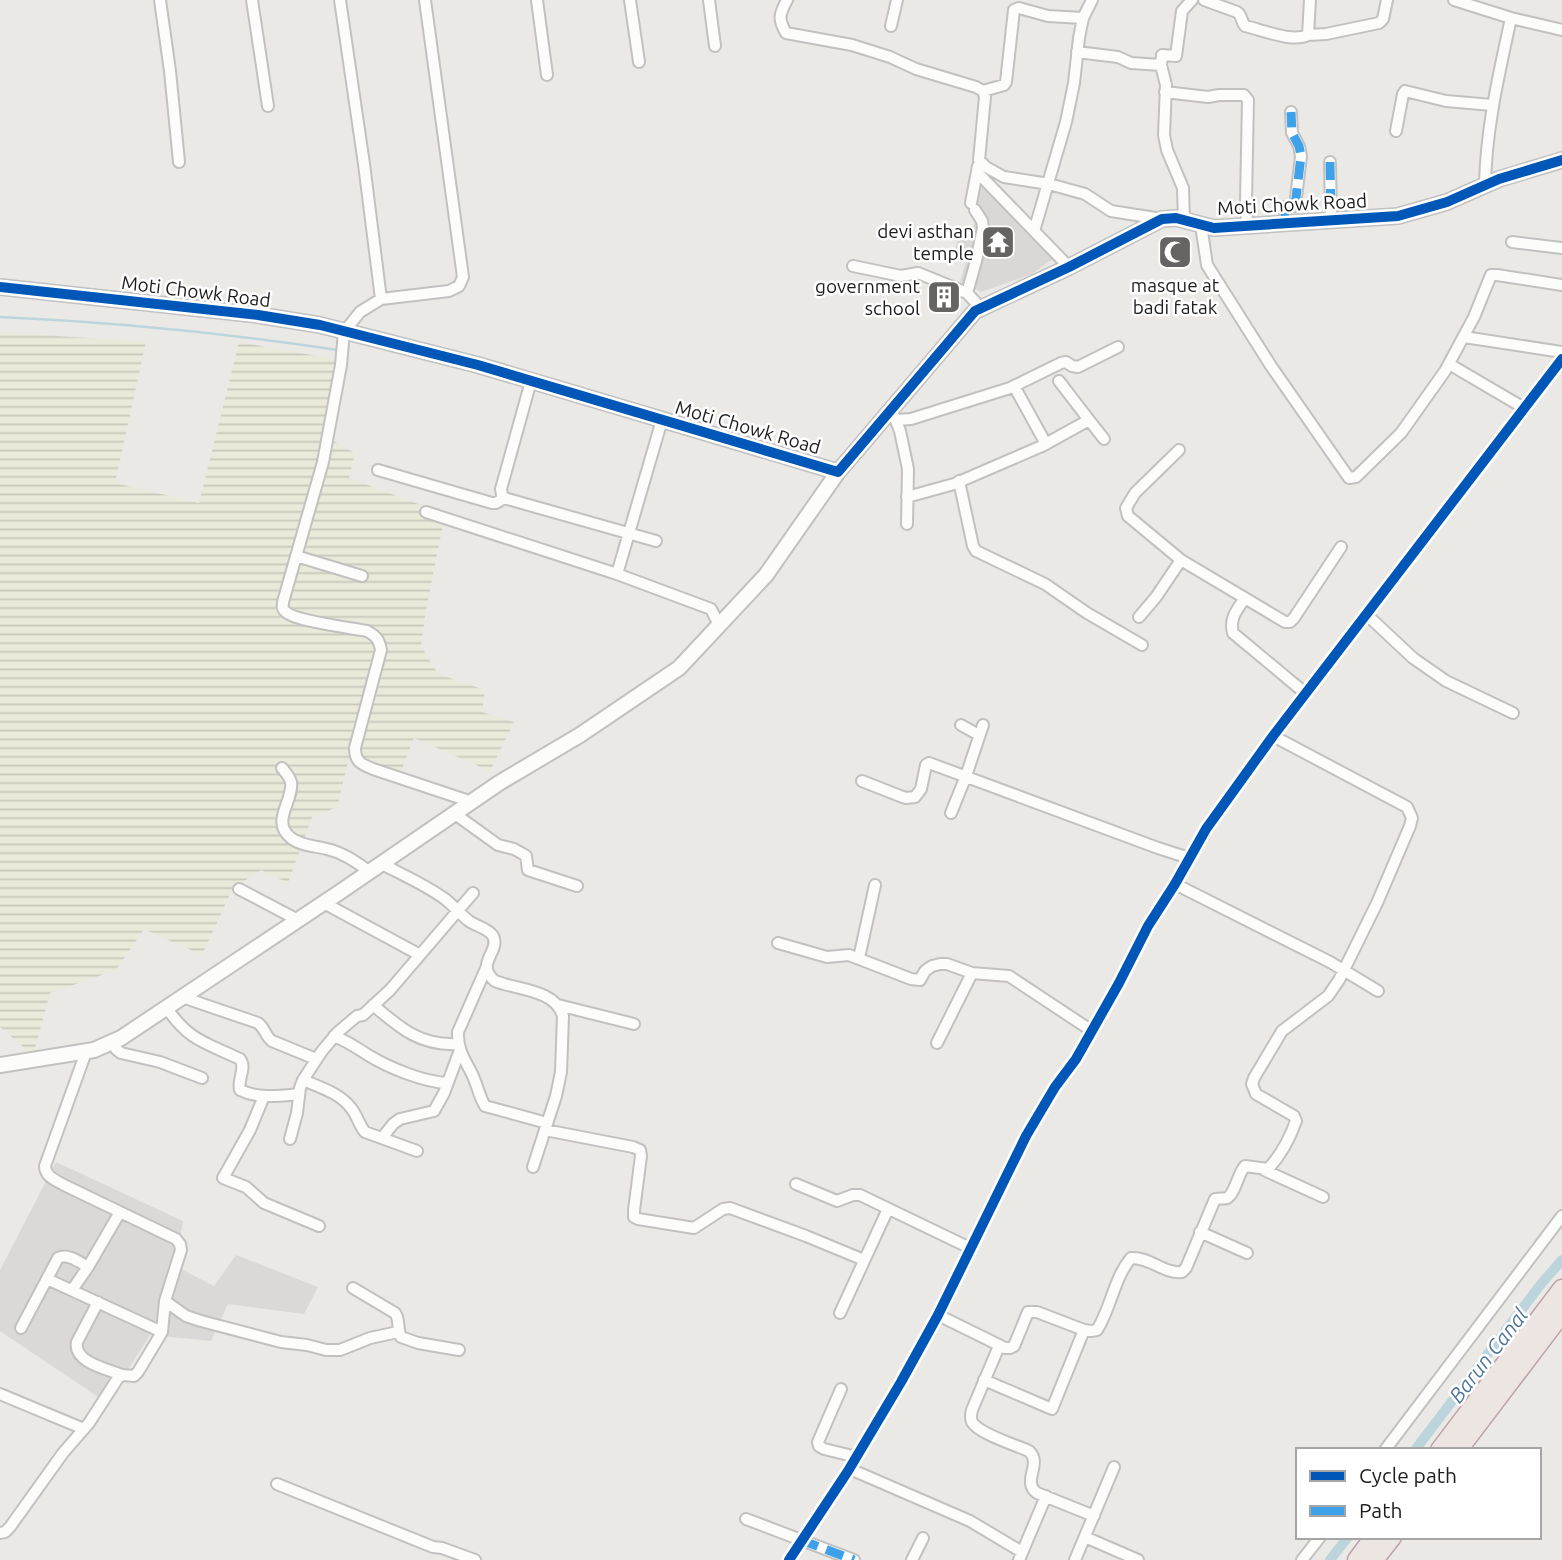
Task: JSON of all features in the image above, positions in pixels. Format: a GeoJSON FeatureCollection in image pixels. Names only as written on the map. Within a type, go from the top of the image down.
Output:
{"type":"FeatureCollection","features":[{"type":"Feature","properties":{"kind":"highway"},"geometry":{"type":"LineString","coordinates":[[1441,1448],[1562,1289]]}},
{"type":"Feature","properties":{"kind":"highway"},"geometry":{"type":"LineString","coordinates":[[1460,1448],[1562,1313]]}},
{"type":"Feature","properties":{"kind":"highway"},"geometry":{"type":"LineString","coordinates":[[1357,1560],[1373,1539]]}},
{"type":"Feature","properties":{"kind":"highway"},"geometry":{"type":"LineString","coordinates":[[1374,1560],[1390,1539]]}},
{"type":"Feature","properties":{"kind":"street"},"geometry":{"type":"LineString","coordinates":[[160,0],[179,162]]}},
{"type":"Feature","properties":{"kind":"street"},"geometry":{"type":"LineString","coordinates":[[252,0],[268,106]]}},
{"type":"Feature","properties":{"kind":"street"},"geometry":{"type":"LineString","coordinates":[[340,0],[381,299]]}},
{"type":"Feature","properties":{"kind":"street"},"geometry":{"type":"LineString","coordinates":[[425,0],[463,277],[459,286],[449,291],[381,299],[360,312],[344,332],[341,365],[323,462],[283,608],[287,614],[299,618],[367,631],[379,640],[381,650],[355,748],[355,756],[360,763],[472,802]]}},
{"type":"Feature","properties":{"kind":"street"},"geometry":{"type":"LineString","coordinates":[[537,0],[548,75]]}},
{"type":"Feature","properties":{"kind":"street"},"geometry":{"type":"LineString","coordinates":[[629,0],[639,62]]}},
{"type":"Feature","properties":{"kind":"street"},"geometry":{"type":"LineString","coordinates":[[709,0],[715,47]]}},
{"type":"Feature","properties":{"kind":"street"},"geometry":{"type":"LineString","coordinates":[[787,0],[780,13],[781,24],[786,33],[852,45],[983,91],[985,97],[973,207],[982,221],[983,228],[967,293]]}},
{"type":"Feature","properties":{"kind":"street"},"geometry":{"type":"LineString","coordinates":[[891,26],[897,0]]}},
{"type":"Feature","properties":{"kind":"street"},"geometry":{"type":"LineString","coordinates":[[1034,231],[1066,122],[1083,18],[1092,0]]}},
{"type":"Feature","properties":{"kind":"street"},"geometry":{"type":"LineString","coordinates":[[1184,220],[1183,188],[1167,150],[1164,135],[1165,92],[1161,65],[1162,55],[1177,56],[1182,11],[1192,0]]}},
{"type":"Feature","properties":{"kind":"street"},"geometry":{"type":"LineString","coordinates":[[1204,0],[1240,13],[1245,26],[1294,38],[1335,33],[1379,23],[1383,19],[1387,0]]}},
{"type":"Feature","properties":{"kind":"street"},"geometry":{"type":"LineString","coordinates":[[1308,35],[1310,0]]}},
{"type":"Feature","properties":{"kind":"street"},"geometry":{"type":"LineString","coordinates":[[1454,0],[1562,30]]}},
{"type":"Feature","properties":{"kind":"street"},"geometry":{"type":"LineString","coordinates":[[983,91],[1006,82],[1016,8],[1048,16],[1083,18]]}},
{"type":"Feature","properties":{"kind":"street"},"geometry":{"type":"LineString","coordinates":[[1485,185],[1492,105],[1511,18]]}},
{"type":"Feature","properties":{"kind":"street"},"geometry":{"type":"LineString","coordinates":[[1077,52],[1118,57],[1131,63],[1161,65]]}},
{"type":"Feature","properties":{"kind":"street"},"geometry":{"type":"LineString","coordinates":[[1165,92],[1208,97],[1247,97],[1247,226]]}},
{"type":"Feature","properties":{"kind":"street"},"geometry":{"type":"LineString","coordinates":[[1396,131],[1405,92],[1446,101],[1492,105]]}},
{"type":"Feature","properties":{"kind":"street"},"geometry":{"type":"LineString","coordinates":[[1285,224],[1285,207],[1295,206],[1301,156],[1292,133],[1291,112]]}},
{"type":"Feature","properties":{"kind":"street","name":"Moti Chowk Road"},"geometry":{"type":"LineString","coordinates":[[0,287],[258,315],[320,326],[478,365],[838,472],[894,415],[975,311],[1162,219],[1177,218],[1214,228],[1398,216],[1447,202],[1499,179],[1562,160]]}},
{"type":"Feature","properties":{"kind":"street"},"geometry":{"type":"LineString","coordinates":[[1331,162],[1331,220]]}},
{"type":"Feature","properties":{"kind":"street"},"geometry":{"type":"LineString","coordinates":[[978,166],[986,167],[1004,177],[1049,184],[1085,194],[1111,211],[1162,219]]}},
{"type":"Feature","properties":{"kind":"street"},"geometry":{"type":"LineString","coordinates":[[978,166],[1069,267]]}},
{"type":"Feature","properties":{"kind":"street"},"geometry":{"type":"LineString","coordinates":[[1201,225],[1207,265],[1271,366],[1349,478],[1356,477],[1401,433],[1449,364],[1474,317],[1491,275],[1562,285]]}},
{"type":"Feature","properties":{"kind":"street"},"geometry":{"type":"LineString","coordinates":[[1512,242],[1562,248]]}},
{"type":"Feature","properties":{"kind":"street"},"geometry":{"type":"LineString","coordinates":[[853,266],[901,276],[918,273],[967,293],[981,308]]}},
{"type":"Feature","properties":{"kind":"street"},"geometry":{"type":"LineString","coordinates":[[1464,337],[1562,352]]}},
{"type":"Feature","properties":{"kind":"street"},"geometry":{"type":"LineString","coordinates":[[907,524],[908,469],[894,415],[911,419],[1014,386],[1060,363],[1066,362],[1078,367],[1118,347]]}},
{"type":"Feature","properties":{"kind":"street"},"geometry":{"type":"LineString","coordinates":[[789,1560],[850,1469],[907,1373],[1026,1136],[1092,1031],[1148,926],[1206,829],[1305,693],[1562,359]]}},
{"type":"Feature","properties":{"kind":"street"},"geometry":{"type":"LineString","coordinates":[[1449,364],[1524,408]]}},
{"type":"Feature","properties":{"kind":"street"},"geometry":{"type":"LineString","coordinates":[[504,498],[501,489],[531,381]]}},
{"type":"Feature","properties":{"kind":"street"},"geometry":{"type":"LineString","coordinates":[[1059,381],[1104,439]]}},
{"type":"Feature","properties":{"kind":"street"},"geometry":{"type":"LineString","coordinates":[[1014,386],[1046,444]]}},
{"type":"Feature","properties":{"kind":"street"},"geometry":{"type":"LineString","coordinates":[[617,574],[662,420]]}},
{"type":"Feature","properties":{"kind":"street"},"geometry":{"type":"LineString","coordinates":[[907,497],[959,481],[1046,444],[1089,421]]}},
{"type":"Feature","properties":{"kind":"street"},"geometry":{"type":"LineString","coordinates":[[1179,450],[1135,493],[1126,508],[1128,516],[1181,560],[1285,622],[1290,622],[1341,547]]}},
{"type":"Feature","properties":{"kind":"street"},"geometry":{"type":"LineString","coordinates":[[378,470],[492,503],[504,498],[656,541]]}},
{"type":"Feature","properties":{"kind":"street"},"geometry":{"type":"LineString","coordinates":[[0,1065],[86,1052],[112,1042],[324,903],[499,783],[580,734],[679,668],[766,575],[838,472]]}},
{"type":"Feature","properties":{"kind":"street"},"geometry":{"type":"LineString","coordinates":[[959,481],[976,551],[1045,584],[1087,613],[1142,645]]}},
{"type":"Feature","properties":{"kind":"street"},"geometry":{"type":"LineString","coordinates":[[426,512],[617,574],[711,609],[719,625]]}},
{"type":"Feature","properties":{"kind":"street"},"geometry":{"type":"LineString","coordinates":[[296,556],[362,576]]}},
{"type":"Feature","properties":{"kind":"street"},"geometry":{"type":"LineString","coordinates":[[1139,617],[1181,560]]}},
{"type":"Feature","properties":{"kind":"street"},"geometry":{"type":"LineString","coordinates":[[1245,598],[1232,618],[1233,632],[1305,693]]}},
{"type":"Feature","properties":{"kind":"street"},"geometry":{"type":"LineString","coordinates":[[1366,614],[1413,659],[1446,681],[1513,713]]}},
{"type":"Feature","properties":{"kind":"street"},"geometry":{"type":"LineString","coordinates":[[951,813],[981,730],[961,725]]}},
{"type":"Feature","properties":{"kind":"street"},"geometry":{"type":"LineString","coordinates":[[1264,1170],[1268,1169],[1277,1157],[1296,1121],[1290,1113],[1255,1094],[1252,1084],[1254,1078],[1282,1031],[1328,996],[1345,972],[1412,818],[1407,807],[1273,736]]}},
{"type":"Feature","properties":{"kind":"street"},"geometry":{"type":"LineString","coordinates":[[862,781],[911,798],[918,794],[926,765],[929,763],[1189,858]]}},
{"type":"Feature","properties":{"kind":"street"},"geometry":{"type":"LineString","coordinates":[[282,768],[291,781],[282,817],[282,825],[291,838],[345,855],[438,894],[472,923],[492,934],[494,939],[486,966],[458,1032],[459,1047],[434,1111],[400,1119],[382,1138]]}},
{"type":"Feature","properties":{"kind":"street"},"geometry":{"type":"LineString","coordinates":[[455,814],[498,845],[523,853],[528,870],[577,886]]}},
{"type":"Feature","properties":{"kind":"street"},"geometry":{"type":"LineString","coordinates":[[1175,884],[1330,962],[1378,991]]}},
{"type":"Feature","properties":{"kind":"street"},"geometry":{"type":"LineString","coordinates":[[859,958],[875,885]]}},
{"type":"Feature","properties":{"kind":"street"},"geometry":{"type":"LineString","coordinates":[[239,889],[298,920]]}},
{"type":"Feature","properties":{"kind":"street"},"geometry":{"type":"LineString","coordinates":[[290,1139],[303,1080],[316,1059],[334,1036],[357,1016],[363,1015],[390,990],[474,893]]}},
{"type":"Feature","properties":{"kind":"street"},"geometry":{"type":"LineString","coordinates":[[324,903],[419,955]]}},
{"type":"Feature","properties":{"kind":"street"},"geometry":{"type":"LineString","coordinates":[[778,943],[827,957],[849,955],[901,976],[919,980],[925,971],[940,964],[972,973],[1009,976],[1092,1031]]}},
{"type":"Feature","properties":{"kind":"street"},"geometry":{"type":"LineString","coordinates":[[486,966],[486,972],[495,981],[541,994],[558,1005],[634,1024]]}},
{"type":"Feature","properties":{"kind":"street"},"geometry":{"type":"LineString","coordinates":[[937,1043],[972,973]]}},
{"type":"Feature","properties":{"kind":"street"},"geometry":{"type":"LineString","coordinates":[[182,997],[258,1023],[272,1041],[316,1059]]}},
{"type":"Feature","properties":{"kind":"street"},"geometry":{"type":"LineString","coordinates":[[373,1005],[408,1033],[432,1042],[459,1047]]}},
{"type":"Feature","properties":{"kind":"street"},"geometry":{"type":"LineString","coordinates":[[533,1167],[556,1096],[562,1063],[563,1016],[558,1005]]}},
{"type":"Feature","properties":{"kind":"street"},"geometry":{"type":"LineString","coordinates":[[166,1007],[177,1023],[198,1041],[243,1062],[239,1081],[240,1090],[244,1093],[264,1096],[299,1094]]}},
{"type":"Feature","properties":{"kind":"street"},"geometry":{"type":"LineString","coordinates":[[334,1036],[413,1075],[436,1083],[447,1083]]}},
{"type":"Feature","properties":{"kind":"street"},"geometry":{"type":"LineString","coordinates":[[112,1042],[121,1053],[160,1062],[202,1078]]}},
{"type":"Feature","properties":{"kind":"street"},"geometry":{"type":"LineString","coordinates":[[459,1047],[485,1106],[546,1126],[640,1150],[634,1217],[694,1228],[723,1209],[730,1208],[864,1261]]}},
{"type":"Feature","properties":{"kind":"street"},"geometry":{"type":"LineString","coordinates":[[86,1052],[45,1171],[64,1185],[176,1239],[181,1250],[165,1301],[162,1332],[134,1376],[122,1376],[84,1360],[77,1352],[77,1342],[98,1302]]}},
{"type":"Feature","properties":{"kind":"street"},"geometry":{"type":"LineString","coordinates":[[303,1080],[337,1095],[352,1108],[365,1132],[416,1151]]}},
{"type":"Feature","properties":{"kind":"street"},"geometry":{"type":"LineString","coordinates":[[264,1096],[250,1130],[223,1178],[246,1187],[264,1203],[319,1226]]}},
{"type":"Feature","properties":{"kind":"street"},"geometry":{"type":"LineString","coordinates":[[938,1315],[1005,1348],[1014,1346],[1028,1312],[1037,1312],[1084,1330],[1097,1330],[1131,1258],[1142,1259],[1173,1272],[1182,1272],[1186,1268],[1213,1202],[1215,1199],[1231,1196],[1241,1169],[1245,1166],[1258,1167],[1324,1197]]}},
{"type":"Feature","properties":{"kind":"street"},"geometry":{"type":"LineString","coordinates":[[796,1184],[837,1201],[860,1195],[970,1248]]}},
{"type":"Feature","properties":{"kind":"street"},"geometry":{"type":"LineString","coordinates":[[841,1312],[888,1209]]}},
{"type":"Feature","properties":{"kind":"street"},"geometry":{"type":"LineString","coordinates":[[72,1290],[120,1212]]}},
{"type":"Feature","properties":{"kind":"street"},"geometry":{"type":"LineString","coordinates":[[1387,1448],[1562,1216]]}},
{"type":"Feature","properties":{"kind":"street"},"geometry":{"type":"LineString","coordinates":[[1200,1232],[1247,1253]]}},
{"type":"Feature","properties":{"kind":"street"},"geometry":{"type":"LineString","coordinates":[[21,1328],[58,1258],[62,1255],[68,1256],[88,1267]]}},
{"type":"Feature","properties":{"kind":"street"},"geometry":{"type":"LineString","coordinates":[[47,1279],[162,1332]]}},
{"type":"Feature","properties":{"kind":"street"},"geometry":{"type":"LineString","coordinates":[[353,1288],[395,1313],[398,1318],[398,1332],[406,1340],[459,1350]]}},
{"type":"Feature","properties":{"kind":"street"},"geometry":{"type":"LineString","coordinates":[[165,1301],[186,1316],[201,1321],[281,1342],[326,1350],[340,1350],[398,1332]]}},
{"type":"Feature","properties":{"kind":"street"},"geometry":{"type":"LineString","coordinates":[[984,1380],[1052,1409],[1084,1330]]}},
{"type":"Feature","properties":{"kind":"street"},"geometry":{"type":"LineString","coordinates":[[999,1346],[972,1410],[972,1421],[985,1432],[1033,1455],[1035,1460],[1030,1484],[1032,1489],[1094,1516]]}},
{"type":"Feature","properties":{"kind":"street"},"geometry":{"type":"LineString","coordinates":[[0,1534],[10,1527],[122,1376]]}},
{"type":"Feature","properties":{"kind":"street"},"geometry":{"type":"LineString","coordinates":[[841,1389],[818,1442],[824,1449],[857,1457]]}},
{"type":"Feature","properties":{"kind":"street"},"geometry":{"type":"LineString","coordinates":[[0,1394],[84,1429]]}},
{"type":"Feature","properties":{"kind":"street"},"geometry":{"type":"LineString","coordinates":[[1075,1560],[1114,1467]]}},
{"type":"Feature","properties":{"kind":"street"},"geometry":{"type":"LineString","coordinates":[[850,1469],[970,1521],[1021,1556],[1046,1496]]}},
{"type":"Feature","properties":{"kind":"street"},"geometry":{"type":"LineString","coordinates":[[277,1484],[433,1547],[475,1560]]}},
{"type":"Feature","properties":{"kind":"street"},"geometry":{"type":"LineString","coordinates":[[746,1519],[853,1560]]}},
{"type":"Feature","properties":{"kind":"street"},"geometry":{"type":"LineString","coordinates":[[1085,1537],[1138,1560]]}},
{"type":"Feature","properties":{"kind":"street"},"geometry":{"type":"LineString","coordinates":[[912,1560],[923,1538]]}},
{"type":"Feature","properties":{"kind":"street"},"geometry":{"type":"LineString","coordinates":[[1302,1560],[1318,1539]]}},
{"type":"Feature","properties":{"kind":"shaded area","name":"devi asthan temple"},"geometry":{"type":"Polygon","coordinates":[[[979,184],[1054,258],[1032,274],[981,292],[960,282],[966,262],[954,254],[960,230],[974,226],[979,184]]]}},
{"type":"Feature","properties":{"kind":"shaded area"},"geometry":{"type":"Polygon","coordinates":[[[56,1162],[183,1221],[175,1266],[214,1286],[236,1255],[318,1287],[304,1314],[228,1304],[211,1341],[150,1335],[107,1403],[0,1331],[0,1270],[56,1162]]]}},
{"type":"Feature","properties":{"kind":"green space"},"geometry":{"type":"Polygon","coordinates":[[[0,332],[146,342],[115,483],[199,503],[239,342],[345,361],[332,440],[355,453],[349,478],[445,514],[421,646],[438,674],[485,690],[482,712],[514,722],[490,771],[414,738],[400,774],[349,758],[337,807],[312,817],[288,883],[261,870],[233,888],[202,955],[144,929],[116,970],[50,993],[33,1055],[0,1027],[0,332]]]}},
{"type":"Feature","properties":{"kind":"waterway"},"geometry":{"type":"LineString","coordinates":[[0,317],[169,329],[338,350]]}},
{"type":"Feature","properties":{"kind":"waterway","name":"Barun Canal"},"geometry":{"type":"LineString","coordinates":[[1417,1448],[1562,1260]]}},
{"type":"Feature","properties":{"kind":"waterway","name":"Barun Canal"},"geometry":{"type":"LineString","coordinates":[[1330,1560],[1346,1539]]}},
{"type":"Feature","properties":{"kind":"marked path"},"geometry":{"type":"LineString","coordinates":[[1285,224],[1285,207],[1295,206],[1301,156],[1292,133],[1291,112]]}},
{"type":"Feature","properties":{"kind":"marked path"},"geometry":{"type":"LineString","coordinates":[[1330,162],[1331,220]]}},
{"type":"Feature","properties":{"kind":"marked path"},"geometry":{"type":"LineString","coordinates":[[801,1540],[854,1560]]}},
{"type":"Feature","properties":{"kind":"cycle path"},"geometry":{"type":"LineString","coordinates":[[0,287],[258,315],[320,325],[478,365],[838,472],[975,311],[1162,219],[1176,218],[1214,228],[1398,216],[1447,202],[1499,179],[1562,160]]}},
{"type":"Feature","properties":{"kind":"cycle path"},"geometry":{"type":"LineString","coordinates":[[789,1560],[848,1471],[901,1382],[938,1315],[1026,1136],[1055,1087],[1076,1059],[1148,926],[1206,829],[1273,736],[1562,359]]}},
{"type":"Feature","properties":{"kind":"place","name":"devi asthan temple"},"geometry":{"type":"Point","coordinates":[998,242]}},
{"type":"Feature","properties":{"kind":"place","name":"masque at badi fatak"},"geometry":{"type":"Point","coordinates":[1175,252]}},
{"type":"Feature","properties":{"kind":"place","name":"government school"},"geometry":{"type":"Point","coordinates":[944,297]}}]}
